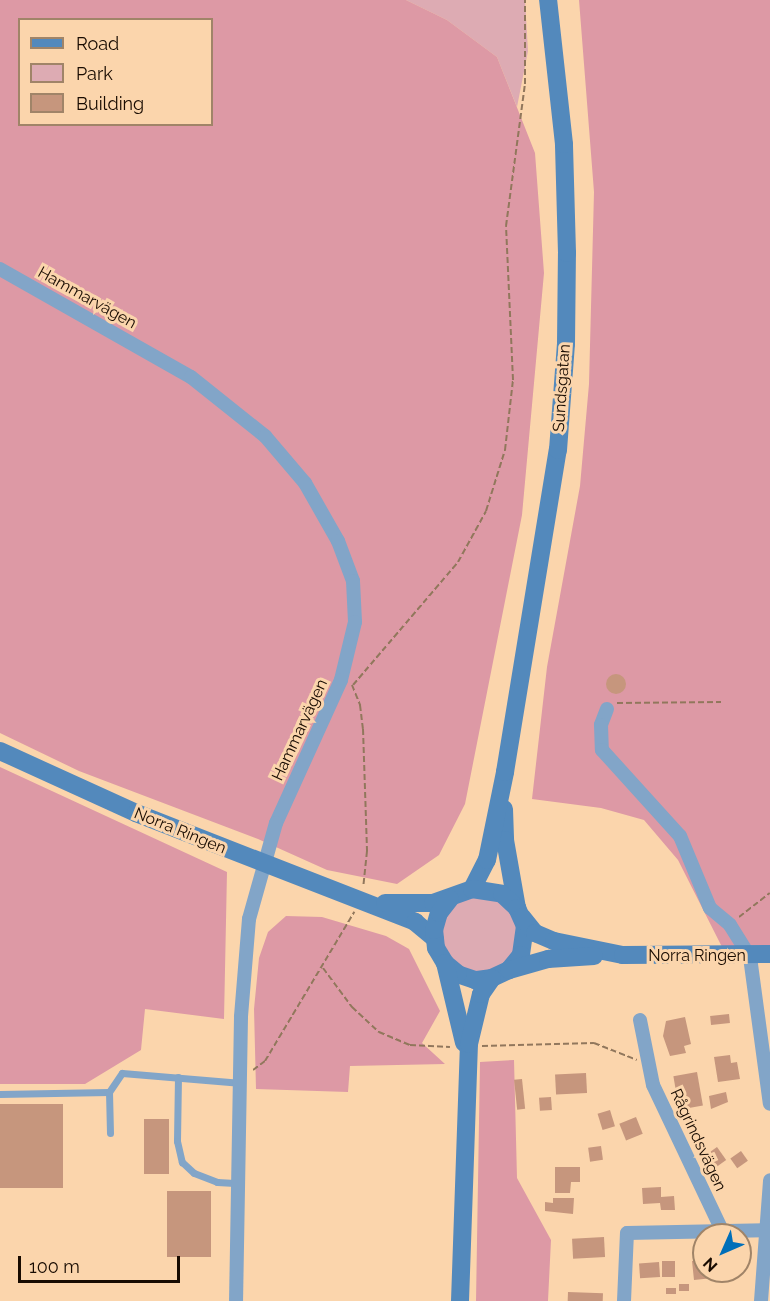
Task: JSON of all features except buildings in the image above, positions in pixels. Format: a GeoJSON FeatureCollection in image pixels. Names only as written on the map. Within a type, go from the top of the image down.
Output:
{"type":"FeatureCollection","features":[{"type":"Feature","properties":{"kind":"main road","name":"Sundsgatan"},"geometry":{"type":"LineString","coordinates":[[472,889],[487,860],[505,772],[558,450],[566,344],[564,144],[548,0]]}},
{"type":"Feature","properties":{"kind":"main road","name":"Norra Ringen"},"geometry":{"type":"LineString","coordinates":[[0,750],[136,813],[415,922],[435,939]]}},
{"type":"Feature","properties":{"kind":"main road","name":"Sundsgatan"},"geometry":{"type":"LineString","coordinates":[[505,772],[505,840],[520,912]]}},
{"type":"Feature","properties":{"kind":"main road"},"geometry":{"type":"LineString","coordinates":[[445,963],[466,978],[492,978],[509,970],[524,946],[520,912],[502,894],[472,889],[450,899],[439,913],[435,939],[445,963],[461,1022],[467,1069]]}},
{"type":"Feature","properties":{"kind":"main road","name":"Norra Ringen"},"geometry":{"type":"LineString","coordinates":[[360,900],[405,906],[450,899]]}},
{"type":"Feature","properties":{"kind":"main road","name":"Norra Ringen"},"geometry":{"type":"LineString","coordinates":[[520,912],[535,933],[554,942],[623,955]]}},
{"type":"Feature","properties":{"kind":"main road","name":"Norra Ringen"},"geometry":{"type":"LineString","coordinates":[[509,970],[549,959],[623,955],[750,957],[770,954]]}},
{"type":"Feature","properties":{"kind":"main road"},"geometry":{"type":"LineString","coordinates":[[460,1301],[467,1069],[478,1005],[492,978]]}},
{"type":"Feature","properties":{"kind":"street","name":"Hammarvägen"},"geometry":{"type":"LineString","coordinates":[[0,269],[191,377],[265,436],[305,483],[338,541],[353,581],[355,622],[341,680],[285,802],[263,864],[249,919],[241,1017],[242,1079],[236,1301]]}},
{"type":"Feature","properties":{"kind":"street"},"geometry":{"type":"LineString","coordinates":[[607,709],[600,725],[602,750],[680,836],[710,908],[730,925],[750,957],[770,1104]]}},
{"type":"Feature","properties":{"kind":"street","name":"Rågrindsvägen"},"geometry":{"type":"LineString","coordinates":[[640,1020],[653,1085],[719,1223]]}},
{"type":"Feature","properties":{"kind":"street"},"geometry":{"type":"LineString","coordinates":[[761,1301],[770,1180]]}},
{"type":"Feature","properties":{"kind":"street"},"geometry":{"type":"LineString","coordinates":[[752,1229],[767,1230]]}},
{"type":"Feature","properties":{"kind":"street"},"geometry":{"type":"LineString","coordinates":[[624,1301],[627,1233],[692,1230]]}},
{"type":"Feature","properties":{"kind":"lane"},"geometry":{"type":"LineString","coordinates":[[110,1132],[109,1092],[122,1073],[242,1079]]}},
{"type":"Feature","properties":{"kind":"lane"},"geometry":{"type":"LineString","coordinates":[[178,1077],[177,1141],[182,1162],[194,1173],[217,1182],[239,1183]]}},
{"type":"Feature","properties":{"kind":"lane"},"geometry":{"type":"LineString","coordinates":[[0,1094],[109,1092]]}},
{"type":"Feature","properties":{"kind":"path"},"geometry":{"type":"LineString","coordinates":[[242,1079],[265,1061],[323,968],[360,900],[367,851],[364,750],[360,705],[352,685],[462,554],[486,511],[509,433],[513,380],[506,226],[526,78],[525,0]]}},
{"type":"Feature","properties":{"kind":"path"},"geometry":{"type":"LineString","coordinates":[[607,709],[615,704],[633,701],[721,702]]}},
{"type":"Feature","properties":{"kind":"path"},"geometry":{"type":"LineString","coordinates":[[730,925],[770,893]]}},
{"type":"Feature","properties":{"kind":"path"},"geometry":{"type":"LineString","coordinates":[[323,968],[361,1017],[387,1036],[421,1047],[453,1047]]}},
{"type":"Feature","properties":{"kind":"path"},"geometry":{"type":"LineString","coordinates":[[479,1046],[594,1043],[633,1059],[648,1060]]}},
{"type":"Feature","properties":{"kind":"green space"},"geometry":{"type":"Polygon","coordinates":[[[406,0],[525,0],[528,51],[517,107],[497,57],[447,20],[406,0]]]}},
{"type":"Feature","properties":{"kind":"green space"},"geometry":{"type":"Polygon","coordinates":[[[480,896],[494,899],[507,907],[515,920],[518,934],[515,948],[507,961],[494,969],[480,972],[466,969],[453,961],[445,948],[442,934],[445,920],[453,907],[466,899],[480,896]]]}},
{"type":"Feature","properties":{"kind":"shaded area"},"geometry":{"type":"Polygon","coordinates":[[[0,0],[406,0],[447,20],[497,57],[535,153],[544,273],[522,515],[465,804],[439,855],[397,884],[327,870],[258,839],[79,771],[0,733],[0,0]]]}},
{"type":"Feature","properties":{"kind":"shaded area"},"geometry":{"type":"Polygon","coordinates":[[[579,0],[770,0],[770,945],[722,947],[678,860],[644,820],[601,808],[532,799],[547,667],[580,486],[589,384],[594,192],[579,0]]]}},
{"type":"Feature","properties":{"kind":"shaded area"},"geometry":{"type":"Polygon","coordinates":[[[0,767],[227,872],[224,1019],[145,1009],[141,1050],[85,1084],[0,1084],[0,767]]]}},
{"type":"Feature","properties":{"kind":"shaded area"},"geometry":{"type":"Polygon","coordinates":[[[286,916],[322,917],[386,936],[409,949],[440,1011],[422,1043],[445,1064],[350,1066],[348,1092],[256,1089],[254,1009],[259,958],[268,932],[286,916]]]}},
{"type":"Feature","properties":{"kind":"shaded area"},"geometry":{"type":"Polygon","coordinates":[[[514,1060],[517,1178],[551,1240],[548,1301],[476,1301],[480,1062],[514,1060]]]}}]}
